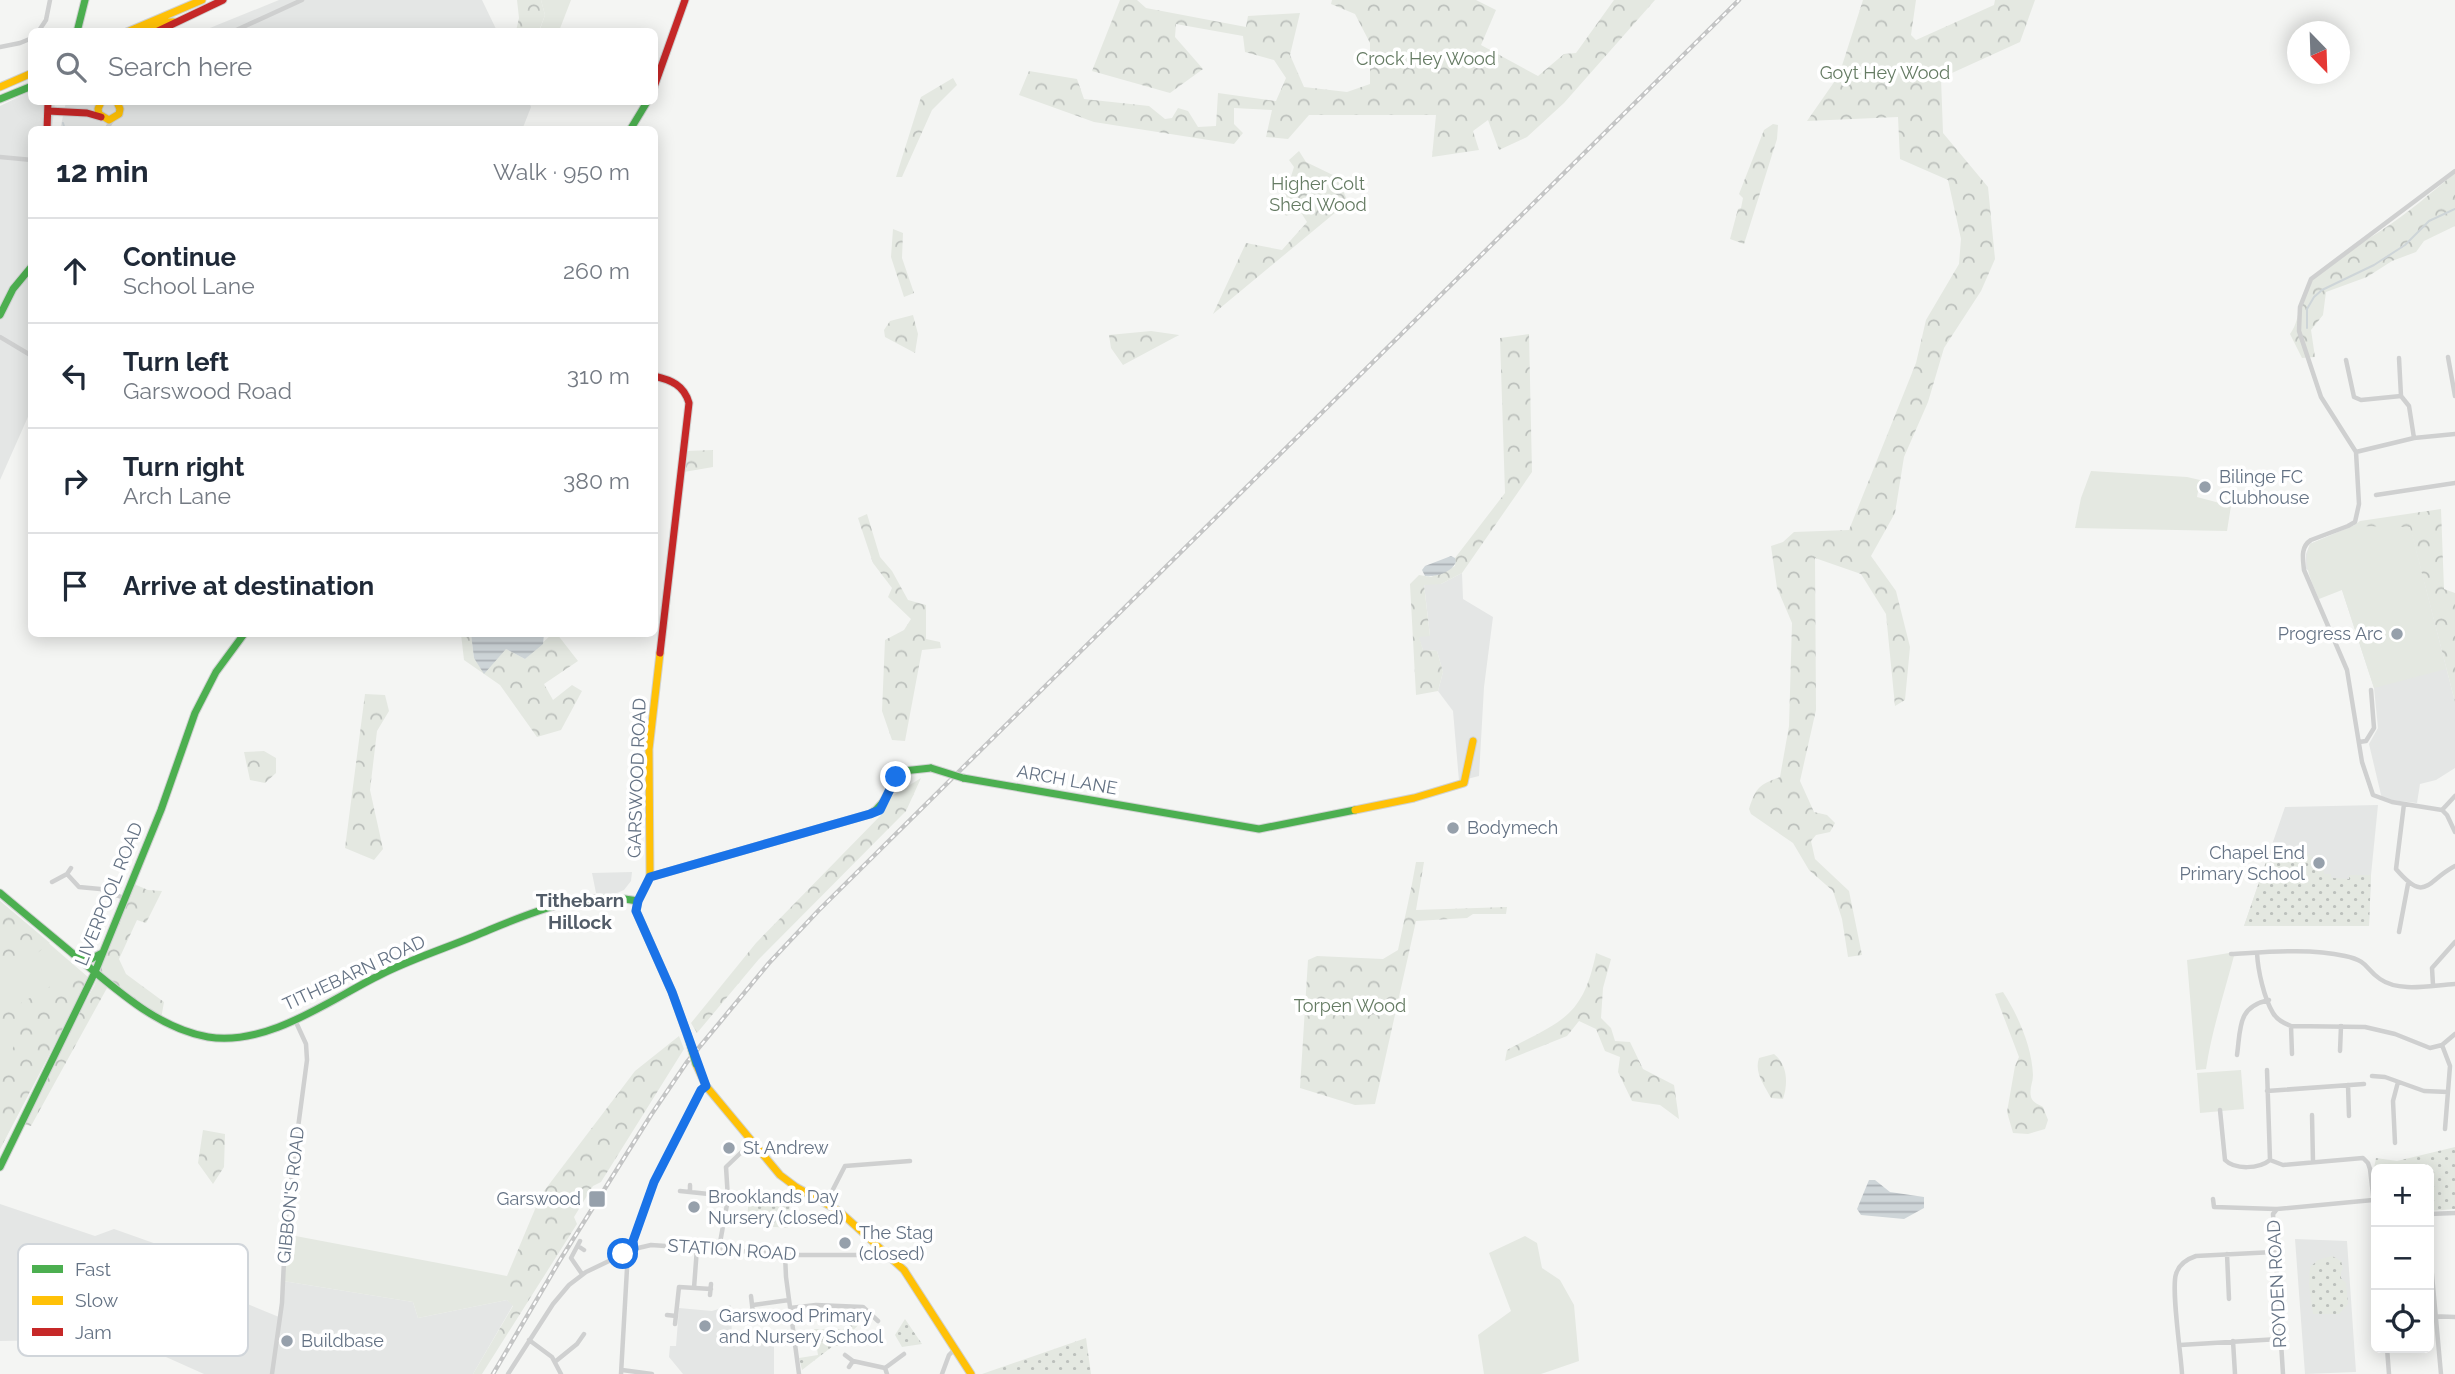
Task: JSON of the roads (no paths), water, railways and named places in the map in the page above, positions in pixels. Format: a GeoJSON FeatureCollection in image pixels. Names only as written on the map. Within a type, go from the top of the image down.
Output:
{"type":"FeatureCollection","features":[{"type":"Feature","properties":{"kind":"main road"},"geometry":{"type":"LineString","coordinates":[[78,28],[85,0]]}},
{"type":"Feature","properties":{"kind":"main road"},"geometry":{"type":"LineString","coordinates":[[136,28],[202,0]]}},
{"type":"Feature","properties":{"kind":"main road"},"geometry":{"type":"LineString","coordinates":[[163,28],[223,0]]}},
{"type":"Feature","properties":{"kind":"main road"},"geometry":{"type":"LineString","coordinates":[[658,76],[685,0]]}},
{"type":"Feature","properties":{"kind":"main road"},"geometry":{"type":"LineString","coordinates":[[151,28],[163,22],[174,22]]}},
{"type":"Feature","properties":{"kind":"main road"},"geometry":{"type":"LineString","coordinates":[[0,89],[28,78]]}},
{"type":"Feature","properties":{"kind":"main road"},"geometry":{"type":"LineString","coordinates":[[0,99],[28,88]]}},
{"type":"Feature","properties":{"kind":"main road"},"geometry":{"type":"LineString","coordinates":[[47,126],[48,105]]}},
{"type":"Feature","properties":{"kind":"main road"},"geometry":{"type":"LineString","coordinates":[[48,110],[87,113],[100,109],[113,120],[119,114],[120,105]]}},
{"type":"Feature","properties":{"kind":"main road"},"geometry":{"type":"LineString","coordinates":[[632,126],[645,105]]}},
{"type":"Feature","properties":{"kind":"main road"},"geometry":{"type":"LineString","coordinates":[[0,315],[13,289],[28,271]]}},
{"type":"Feature","properties":{"kind":"main road","name":"GARSWOOD ROAD"},"geometry":{"type":"LineString","coordinates":[[638,901],[650,877],[649,749],[689,402],[687,392],[680,385],[658,377]]}},
{"type":"Feature","properties":{"kind":"main road","name":"LIVERPOOL ROAD"},"geometry":{"type":"LineString","coordinates":[[0,1167],[95,972],[161,810],[195,713],[216,672],[242,637]]}},
{"type":"Feature","properties":{"kind":"main road","name":"ARCH LANE"},"geometry":{"type":"LineString","coordinates":[[650,877],[880,810],[900,772],[907,769],[931,768],[963,778],[1259,829],[1414,798],[1465,783],[1473,741]]}},
{"type":"Feature","properties":{"kind":"main road","name":"TITHEBARN ROAD"},"geometry":{"type":"LineString","coordinates":[[0,893],[129,1000],[184,1029],[214,1038],[257,1034],[295,1019],[382,973],[546,908],[596,898],[615,897],[638,901]]}},
{"type":"Feature","properties":{"kind":"main road"},"geometry":{"type":"LineString","coordinates":[[638,901],[636,911],[672,992],[706,1086],[787,1181],[851,1221],[911,1280],[971,1374]]}},
{"type":"Feature","properties":{"kind":"main road"},"geometry":{"type":"LineString","coordinates":[[79,959],[91,959],[102,953]]}},
{"type":"Feature","properties":{"kind":"street"},"geometry":{"type":"LineString","coordinates":[[41,28],[46,20],[50,0]]}},
{"type":"Feature","properties":{"kind":"street"},"geometry":{"type":"LineString","coordinates":[[241,28],[302,0]]}},
{"type":"Feature","properties":{"kind":"street"},"geometry":{"type":"LineString","coordinates":[[0,47],[28,39]]}},
{"type":"Feature","properties":{"kind":"street"},"geometry":{"type":"LineString","coordinates":[[108,126],[113,120]]}},
{"type":"Feature","properties":{"kind":"street"},"geometry":{"type":"LineString","coordinates":[[0,157],[28,160]]}},
{"type":"Feature","properties":{"kind":"street"},"geometry":{"type":"LineString","coordinates":[[2455,172],[2311,279],[2300,307],[2299,331],[2321,397],[2356,452],[2359,504],[2355,522],[2306,543],[2302,554],[2304,570],[2347,670],[2362,762],[2373,794],[2381,800],[2442,810],[2455,832]]}},
{"type":"Feature","properties":{"kind":"street"},"geometry":{"type":"LineString","coordinates":[[0,337],[28,354]]}},
{"type":"Feature","properties":{"kind":"street"},"geometry":{"type":"LineString","coordinates":[[2448,357],[2455,396]]}},
{"type":"Feature","properties":{"kind":"street"},"geometry":{"type":"LineString","coordinates":[[2399,358],[2401,396],[2409,406],[2414,439]]}},
{"type":"Feature","properties":{"kind":"street"},"geometry":{"type":"LineString","coordinates":[[2346,360],[2354,397],[2361,400],[2401,396]]}},
{"type":"Feature","properties":{"kind":"street"},"geometry":{"type":"LineString","coordinates":[[2356,452],[2414,439],[2455,434]]}},
{"type":"Feature","properties":{"kind":"street"},"geometry":{"type":"LineString","coordinates":[[2376,495],[2455,483]]}},
{"type":"Feature","properties":{"kind":"street"},"geometry":{"type":"LineString","coordinates":[[2359,743],[2366,741],[2374,728],[2371,690]]}},
{"type":"Feature","properties":{"kind":"street"},"geometry":{"type":"LineString","coordinates":[[2442,810],[2455,796]]}},
{"type":"Feature","properties":{"kind":"street"},"geometry":{"type":"LineString","coordinates":[[2404,804],[2396,869],[2408,884],[2428,887],[2455,866]]}},
{"type":"Feature","properties":{"kind":"street"},"geometry":{"type":"LineString","coordinates":[[52,882],[67,874],[71,868]]}},
{"type":"Feature","properties":{"kind":"street"},"geometry":{"type":"LineString","coordinates":[[67,874],[79,887],[100,889],[124,899]]}},
{"type":"Feature","properties":{"kind":"street"},"geometry":{"type":"LineString","coordinates":[[2399,932],[2408,884]]}},
{"type":"Feature","properties":{"kind":"street"},"geometry":{"type":"LineString","coordinates":[[2433,985],[2432,968],[2455,942]]}},
{"type":"Feature","properties":{"kind":"street"},"geometry":{"type":"LineString","coordinates":[[2257,953],[2258,970],[2273,1014],[2291,1026],[2364,1026],[2395,1034],[2430,1048],[2442,1045],[2455,1034]]}},
{"type":"Feature","properties":{"kind":"street"},"geometry":{"type":"LineString","coordinates":[[2231,954],[2322,953],[2365,963],[2384,981],[2410,987],[2455,984]]}},
{"type":"Feature","properties":{"kind":"street"},"geometry":{"type":"LineString","coordinates":[[2237,1055],[2245,1012],[2252,1005],[2269,1000]]}},
{"type":"Feature","properties":{"kind":"street","name":"GIBBON'S ROAD"},"geometry":{"type":"LineString","coordinates":[[272,1374],[282,1303],[286,1218],[307,1060],[306,1044],[295,1019]]}},
{"type":"Feature","properties":{"kind":"street"},"geometry":{"type":"LineString","coordinates":[[2291,1026],[2292,1054]]}},
{"type":"Feature","properties":{"kind":"street"},"geometry":{"type":"LineString","coordinates":[[2340,1051],[2341,1026]]}},
{"type":"Feature","properties":{"kind":"street"},"geometry":{"type":"LineString","coordinates":[[2442,1045],[2450,1066],[2445,1129]]}},
{"type":"Feature","properties":{"kind":"street"},"geometry":{"type":"LineString","coordinates":[[2267,1070],[2270,1160]]}},
{"type":"Feature","properties":{"kind":"street"},"geometry":{"type":"LineString","coordinates":[[2372,1076],[2424,1091],[2448,1092]]}},
{"type":"Feature","properties":{"kind":"street"},"geometry":{"type":"LineString","coordinates":[[2395,1143],[2398,1132],[2393,1101],[2395,1087],[2399,1082]]}},
{"type":"Feature","properties":{"kind":"street"},"geometry":{"type":"LineString","coordinates":[[2267,1091],[2364,1084]]}},
{"type":"Feature","properties":{"kind":"street"},"geometry":{"type":"LineString","coordinates":[[2348,1085],[2349,1116]]}},
{"type":"Feature","properties":{"kind":"street"},"geometry":{"type":"LineString","coordinates":[[652,1374],[621,1372],[631,1250],[654,1182],[701,1090],[706,1086]]}},
{"type":"Feature","properties":{"kind":"street"},"geometry":{"type":"LineString","coordinates":[[2220,1110],[2227,1163],[2233,1166],[2259,1166],[2270,1160]]}},
{"type":"Feature","properties":{"kind":"street"},"geometry":{"type":"LineString","coordinates":[[2312,1115],[2313,1161]]}},
{"type":"Feature","properties":{"kind":"street"},"geometry":{"type":"LineString","coordinates":[[719,1248],[728,1196],[726,1167],[752,1142]]}},
{"type":"Feature","properties":{"kind":"street"},"geometry":{"type":"LineString","coordinates":[[2270,1160],[2278,1164],[2362,1158],[2368,1163],[2371,1185]]}},
{"type":"Feature","properties":{"kind":"street"},"geometry":{"type":"LineString","coordinates":[[826,1204],[845,1166],[910,1161]]}},
{"type":"Feature","properties":{"kind":"street"},"geometry":{"type":"LineString","coordinates":[[690,1185],[690,1192]]}},
{"type":"Feature","properties":{"kind":"street"},"geometry":{"type":"LineString","coordinates":[[680,1191],[728,1196]]}},
{"type":"Feature","properties":{"kind":"street"},"geometry":{"type":"LineString","coordinates":[[2213,1199],[2214,1207],[2277,1209]]}},
{"type":"Feature","properties":{"kind":"street","name":"ROYDEN ROAD"},"geometry":{"type":"LineString","coordinates":[[2283,1374],[2273,1214],[2277,1209],[2371,1199]]}},
{"type":"Feature","properties":{"kind":"street"},"geometry":{"type":"LineString","coordinates":[[2434,1214],[2455,1213]]}},
{"type":"Feature","properties":{"kind":"street"},"geometry":{"type":"LineString","coordinates":[[584,1250],[579,1244],[571,1258],[584,1273]]}},
{"type":"Feature","properties":{"kind":"street","name":"STATION ROAD"},"geometry":{"type":"LineString","coordinates":[[508,1374],[561,1293],[584,1273],[631,1250],[651,1245],[785,1254],[875,1255],[883,1251]]}},
{"type":"Feature","properties":{"kind":"street"},"geometry":{"type":"LineString","coordinates":[[694,1288],[697,1248]]}},
{"type":"Feature","properties":{"kind":"street"},"geometry":{"type":"LineString","coordinates":[[2182,1374],[2175,1281],[2178,1270],[2191,1258],[2274,1252]]}},
{"type":"Feature","properties":{"kind":"street"},"geometry":{"type":"LineString","coordinates":[[785,1254],[799,1374]]}},
{"type":"Feature","properties":{"kind":"street"},"geometry":{"type":"LineString","coordinates":[[2227,1254],[2229,1299]]}},
{"type":"Feature","properties":{"kind":"street"},"geometry":{"type":"LineString","coordinates":[[676,1324],[679,1287],[711,1289]]}},
{"type":"Feature","properties":{"kind":"street"},"geometry":{"type":"LineString","coordinates":[[751,1296],[754,1322]]}},
{"type":"Feature","properties":{"kind":"street"},"geometry":{"type":"LineString","coordinates":[[753,1306],[789,1300]]}},
{"type":"Feature","properties":{"kind":"street"},"geometry":{"type":"LineString","coordinates":[[857,1301],[878,1321]]}},
{"type":"Feature","properties":{"kind":"street"},"geometry":{"type":"LineString","coordinates":[[790,1308],[816,1305],[863,1307]]}},
{"type":"Feature","properties":{"kind":"street"},"geometry":{"type":"LineString","coordinates":[[667,1315],[676,1316]]}},
{"type":"Feature","properties":{"kind":"street"},"geometry":{"type":"LineString","coordinates":[[2434,1316],[2455,1317]]}},
{"type":"Feature","properties":{"kind":"street"},"geometry":{"type":"LineString","coordinates":[[2434,1329],[2441,1374]]}},
{"type":"Feature","properties":{"kind":"street"},"geometry":{"type":"LineString","coordinates":[[556,1361],[580,1343],[584,1334]]}},
{"type":"Feature","properties":{"kind":"street"},"geometry":{"type":"LineString","coordinates":[[2180,1345],[2279,1339]]}},
{"type":"Feature","properties":{"kind":"street"},"geometry":{"type":"LineString","coordinates":[[530,1340],[556,1361],[561,1374]]}},
{"type":"Feature","properties":{"kind":"street"},"geometry":{"type":"LineString","coordinates":[[2233,1341],[2235,1374]]}},
{"type":"Feature","properties":{"kind":"street"},"geometry":{"type":"LineString","coordinates":[[942,1374],[948,1355],[954,1350]]}},
{"type":"Feature","properties":{"kind":"street"},"geometry":{"type":"LineString","coordinates":[[2387,1353],[2389,1374]]}},
{"type":"Feature","properties":{"kind":"street"},"geometry":{"type":"LineString","coordinates":[[845,1355],[853,1361],[885,1368],[904,1354]]}},
{"type":"Feature","properties":{"kind":"street"},"geometry":{"type":"LineString","coordinates":[[849,1367],[853,1361]]}},
{"type":"Feature","properties":{"kind":"street"},"geometry":{"type":"LineString","coordinates":[[885,1368],[887,1374]]}},
{"type":"Feature","properties":{"kind":"waterway"},"geometry":{"type":"LineString","coordinates":[[2307,328],[2307,309],[2322,290],[2374,265],[2405,245],[2429,221],[2455,209]]}},
{"type":"Feature","properties":{"kind":"railway"},"geometry":{"type":"LineString","coordinates":[[493,1374],[560,1260],[651,1115],[687,1062],[769,963],[819,910],[1739,0]]}},
{"type":"Feature","properties":{"kind":"place","name":"Bilinge FC Clubhouse"},"geometry":{"type":"Point","coordinates":[2205,487]}},
{"type":"Feature","properties":{"kind":"place","name":"Progress Arc"},"geometry":{"type":"Point","coordinates":[2397,634]}},
{"type":"Feature","properties":{"kind":"place","name":"Bodymech"},"geometry":{"type":"Point","coordinates":[1453,828]}},
{"type":"Feature","properties":{"kind":"place","name":"Chapel End Primary School"},"geometry":{"type":"Point","coordinates":[2319,863]}},
{"type":"Feature","properties":{"kind":"place","name":"St Andrew"},"geometry":{"type":"Point","coordinates":[729,1148]}},
{"type":"Feature","properties":{"kind":"place","name":"Garswood"},"geometry":{"type":"Point","coordinates":[597,1199]}},
{"type":"Feature","properties":{"kind":"place","name":"Brooklands Day Nursery (closed)"},"geometry":{"type":"Point","coordinates":[694,1207]}},
{"type":"Feature","properties":{"kind":"place","name":"The Stag (closed)"},"geometry":{"type":"Point","coordinates":[845,1243]}},
{"type":"Feature","properties":{"kind":"place","name":"Garswood Primary and Nursery School"},"geometry":{"type":"Point","coordinates":[705,1326]}},
{"type":"Feature","properties":{"kind":"place","name":"Buildbase"},"geometry":{"type":"Point","coordinates":[287,1341]}},
{"type":"Feature","properties":{"kind":"district","name":"Tithebarn Hillock"},"geometry":{"type":"Point","coordinates":[580,911]}},
{"type":"Feature","properties":{"kind":"park label","name":"Crock Hey Wood"},"geometry":{"type":"Point","coordinates":[1426,59]}},
{"type":"Feature","properties":{"kind":"park label","name":"Goyt Hey Wood"},"geometry":{"type":"Point","coordinates":[1885,73]}},
{"type":"Feature","properties":{"kind":"park label","name":"Higher Colt Shed Wood"},"geometry":{"type":"Point","coordinates":[1318,194]}},
{"type":"Feature","properties":{"kind":"park label","name":"Torpen Wood"},"geometry":{"type":"Point","coordinates":[1350,1006]}}]}
